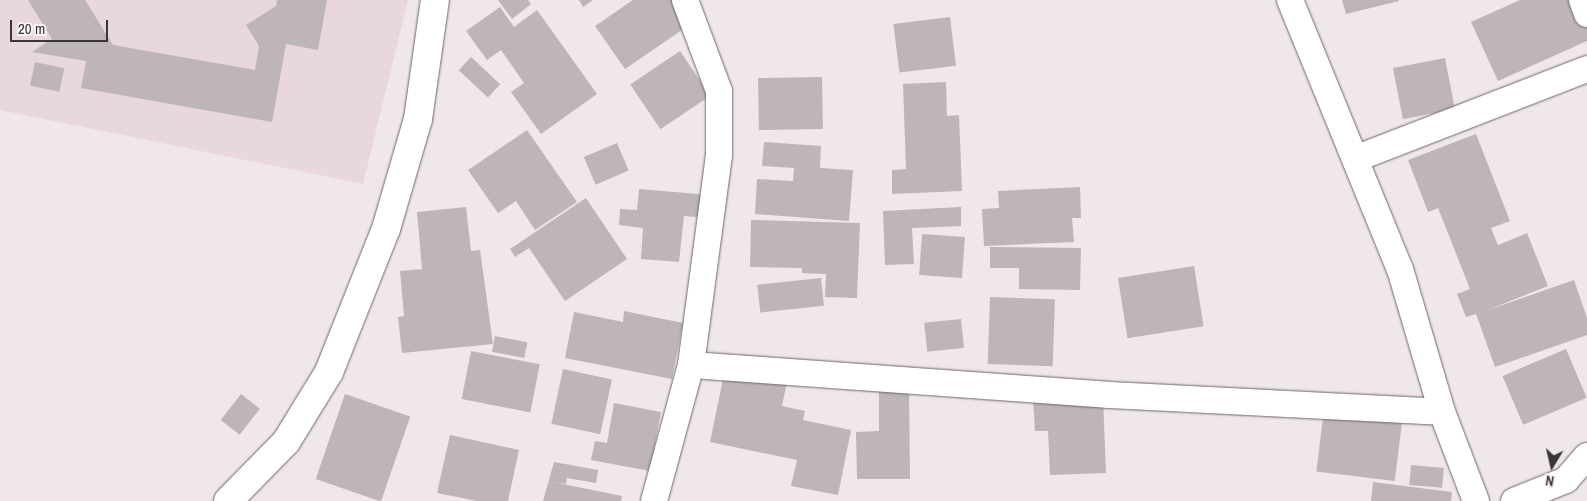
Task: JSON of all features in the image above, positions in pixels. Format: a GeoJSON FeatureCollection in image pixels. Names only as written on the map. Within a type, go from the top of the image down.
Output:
{"type":"FeatureCollection","features":[{"type":"Feature","properties":{"kind":"street"},"geometry":{"type":"LineString","coordinates":[[228,501],[286,442],[329,372],[386,229],[418,119],[435,0]]}},
{"type":"Feature","properties":{"kind":"street"},"geometry":{"type":"LineString","coordinates":[[654,501],[691,365],[719,155],[719,90],[685,0]]}},
{"type":"Feature","properties":{"kind":"street"},"geometry":{"type":"LineString","coordinates":[[1290,0],[1400,269],[1442,412],[1476,501]]}},
{"type":"Feature","properties":{"kind":"street"},"geometry":{"type":"LineString","coordinates":[[1582,0],[1587,14]]}},
{"type":"Feature","properties":{"kind":"street"},"geometry":{"type":"LineString","coordinates":[[1355,159],[1587,69]]}},
{"type":"Feature","properties":{"kind":"street"},"geometry":{"type":"LineString","coordinates":[[691,365],[1108,395],[1442,412]]}},
{"type":"Feature","properties":{"kind":"street"},"geometry":{"type":"LineString","coordinates":[[1514,501],[1566,480],[1587,456]]}},
{"type":"Feature","properties":{"kind":"shaded area"},"geometry":{"type":"Polygon","coordinates":[[[0,0],[408,0],[363,184],[0,110],[0,0]]]}},
{"type":"Feature","properties":{"kind":"building"},"geometry":{"type":"Polygon","coordinates":[[[28,0],[85,0],[113,45],[255,70],[259,46],[246,25],[276,6],[277,0],[327,0],[318,50],[286,44],[272,122],[81,88],[86,61],[32,52],[52,39],[28,0]]]}},
{"type":"Feature","properties":{"kind":"building"},"geometry":{"type":"Polygon","coordinates":[[[498,0],[528,0],[531,4],[512,19],[498,0]]]}},
{"type":"Feature","properties":{"kind":"building"},"geometry":{"type":"Polygon","coordinates":[[[579,0],[593,0],[583,7],[579,0]]]}},
{"type":"Feature","properties":{"kind":"building"},"geometry":{"type":"Polygon","coordinates":[[[633,0],[685,0],[698,19],[625,69],[595,26],[633,0]]]}},
{"type":"Feature","properties":{"kind":"building"},"geometry":{"type":"Polygon","coordinates":[[[1342,0],[1399,0],[1399,1],[1346,14],[1342,0]]]}},
{"type":"Feature","properties":{"kind":"building"},"geometry":{"type":"Polygon","coordinates":[[[1520,0],[1587,0],[1587,41],[1498,81],[1471,22],[1520,0]]]}},
{"type":"Feature","properties":{"kind":"building"},"geometry":{"type":"Polygon","coordinates":[[[500,7],[514,27],[537,10],[597,94],[541,134],[511,92],[524,83],[501,50],[487,60],[466,31],[500,7]]]}},
{"type":"Feature","properties":{"kind":"building"},"geometry":{"type":"Polygon","coordinates":[[[950,17],[956,66],[899,73],[893,24],[950,17]]]}},
{"type":"Feature","properties":{"kind":"building"},"geometry":{"type":"Polygon","coordinates":[[[680,51],[710,96],[660,129],[630,85],[680,51]]]}},
{"type":"Feature","properties":{"kind":"building"},"geometry":{"type":"Polygon","coordinates":[[[471,57],[500,84],[488,97],[459,70],[471,57]]]}},
{"type":"Feature","properties":{"kind":"building"},"geometry":{"type":"Polygon","coordinates":[[[1445,58],[1455,109],[1403,119],[1393,68],[1445,58]]]}},
{"type":"Feature","properties":{"kind":"building"},"geometry":{"type":"Polygon","coordinates":[[[35,62],[64,68],[59,92],[30,85],[35,62]]]}},
{"type":"Feature","properties":{"kind":"building"},"geometry":{"type":"Polygon","coordinates":[[[822,77],[823,129],[759,130],[758,78],[822,77]]]}},
{"type":"Feature","properties":{"kind":"building"},"geometry":{"type":"Polygon","coordinates":[[[946,82],[947,116],[959,115],[962,191],[892,194],[892,170],[906,169],[903,84],[946,82]]]}},
{"type":"Feature","properties":{"kind":"building"},"geometry":{"type":"Polygon","coordinates":[[[527,130],[577,202],[535,230],[516,201],[498,213],[468,170],[527,130]]]}},
{"type":"Feature","properties":{"kind":"building"},"geometry":{"type":"Polygon","coordinates":[[[1476,134],[1510,221],[1491,228],[1498,245],[1527,233],[1548,286],[1485,311],[1574,280],[1587,318],[1587,335],[1495,367],[1476,314],[1466,317],[1457,294],[1470,289],[1438,208],[1428,212],[1408,160],[1476,134]]]}},
{"type":"Feature","properties":{"kind":"building"},"geometry":{"type":"Polygon","coordinates":[[[764,142],[821,146],[820,168],[853,170],[849,221],[755,214],[757,179],[793,181],[794,168],[762,166],[764,142]]]}},
{"type":"Feature","properties":{"kind":"building"},"geometry":{"type":"Polygon","coordinates":[[[617,143],[629,171],[596,185],[584,157],[617,143]]]}},
{"type":"Feature","properties":{"kind":"building"},"geometry":{"type":"Polygon","coordinates":[[[1080,187],[1081,218],[1072,218],[1074,242],[984,246],[982,209],[999,208],[998,191],[1080,187]]]}},
{"type":"Feature","properties":{"kind":"building"},"geometry":{"type":"Polygon","coordinates":[[[639,189],[711,195],[709,218],[684,216],[679,262],[641,259],[643,228],[619,225],[620,209],[637,210],[639,189]]]}},
{"type":"Feature","properties":{"kind":"building"},"geometry":{"type":"Polygon","coordinates":[[[586,198],[627,259],[565,301],[529,248],[515,257],[510,249],[586,198]]]}},
{"type":"Feature","properties":{"kind":"building"},"geometry":{"type":"Polygon","coordinates":[[[466,207],[471,251],[480,250],[493,344],[402,353],[398,317],[404,316],[400,271],[422,269],[417,212],[466,207]]]}},
{"type":"Feature","properties":{"kind":"building"},"geometry":{"type":"Polygon","coordinates":[[[961,207],[961,226],[912,228],[914,264],[885,265],[883,211],[961,207]]]}},
{"type":"Feature","properties":{"kind":"building"},"geometry":{"type":"Polygon","coordinates":[[[751,220],[860,223],[857,298],[825,297],[826,274],[802,273],[802,268],[750,267],[751,220]]]}},
{"type":"Feature","properties":{"kind":"building"},"geometry":{"type":"Polygon","coordinates":[[[922,234],[965,237],[962,278],[919,275],[922,234]]]}},
{"type":"Feature","properties":{"kind":"building"},"geometry":{"type":"Polygon","coordinates":[[[990,247],[1081,248],[1080,290],[1019,289],[1019,268],[990,268],[990,247]]]}},
{"type":"Feature","properties":{"kind":"building"},"geometry":{"type":"Polygon","coordinates":[[[1194,266],[1204,326],[1127,338],[1118,278],[1194,266]]]}},
{"type":"Feature","properties":{"kind":"building"},"geometry":{"type":"Polygon","coordinates":[[[821,278],[824,306],[760,313],[757,285],[821,278]]]}},
{"type":"Feature","properties":{"kind":"building"},"geometry":{"type":"Polygon","coordinates":[[[990,297],[1055,299],[1053,366],[988,364],[990,297]]]}},
{"type":"Feature","properties":{"kind":"building"},"geometry":{"type":"Polygon","coordinates":[[[624,311],[683,323],[672,379],[565,358],[574,312],[623,322],[624,311]]]}},
{"type":"Feature","properties":{"kind":"building"},"geometry":{"type":"Polygon","coordinates":[[[961,319],[964,348],[927,352],[924,323],[961,319]]]}},
{"type":"Feature","properties":{"kind":"building"},"geometry":{"type":"Polygon","coordinates":[[[495,336],[527,342],[524,358],[492,352],[495,336]]]}},
{"type":"Feature","properties":{"kind":"building"},"geometry":{"type":"Polygon","coordinates":[[[1566,349],[1587,398],[1523,425],[1502,376],[1566,349]]]}},
{"type":"Feature","properties":{"kind":"building"},"geometry":{"type":"Polygon","coordinates":[[[471,351],[540,364],[530,412],[462,399],[471,351]]]}},
{"type":"Feature","properties":{"kind":"building"},"geometry":{"type":"Polygon","coordinates":[[[563,369],[612,379],[600,434],[551,424],[563,369]]]}},
{"type":"Feature","properties":{"kind":"building"},"geometry":{"type":"Polygon","coordinates":[[[725,369],[787,382],[782,406],[805,411],[803,420],[851,430],[838,495],[791,486],[797,460],[710,442],[725,369]]]}},
{"type":"Feature","properties":{"kind":"building"},"geometry":{"type":"Polygon","coordinates":[[[879,387],[909,387],[910,479],[857,479],[856,432],[879,431],[879,387]]]}},
{"type":"Feature","properties":{"kind":"building"},"geometry":{"type":"Polygon","coordinates":[[[241,394],[260,409],[240,435],[221,420],[241,394]]]}},
{"type":"Feature","properties":{"kind":"building"},"geometry":{"type":"Polygon","coordinates":[[[345,394],[410,416],[381,501],[316,479],[345,394]]]}},
{"type":"Feature","properties":{"kind":"building"},"geometry":{"type":"Polygon","coordinates":[[[1103,398],[1106,473],[1050,475],[1048,431],[1035,431],[1033,400],[1103,398]]]}},
{"type":"Feature","properties":{"kind":"building"},"geometry":{"type":"Polygon","coordinates":[[[1325,401],[1403,411],[1395,481],[1316,471],[1325,401]]]}},
{"type":"Feature","properties":{"kind":"building"},"geometry":{"type":"Polygon","coordinates":[[[614,403],[661,412],[650,471],[591,460],[595,441],[607,443],[614,403]]]}},
{"type":"Feature","properties":{"kind":"building"},"geometry":{"type":"Polygon","coordinates":[[[450,435],[519,450],[508,501],[477,501],[437,493],[450,435]]]}},
{"type":"Feature","properties":{"kind":"building"},"geometry":{"type":"Polygon","coordinates":[[[554,462],[598,470],[596,483],[567,478],[566,484],[553,482],[622,496],[621,501],[543,501],[554,462]]]}},
{"type":"Feature","properties":{"kind":"building"},"geometry":{"type":"Polygon","coordinates":[[[1411,465],[1444,468],[1442,488],[1409,485],[1411,465]]]}},
{"type":"Feature","properties":{"kind":"building"},"geometry":{"type":"Polygon","coordinates":[[[1373,482],[1452,492],[1451,501],[1371,501],[1373,482]]]}}]}
